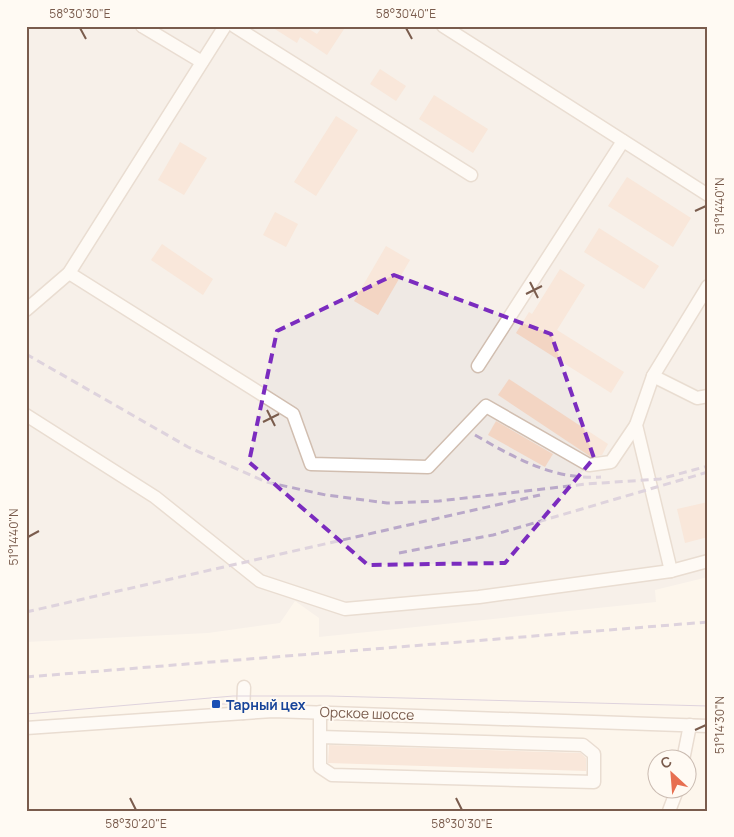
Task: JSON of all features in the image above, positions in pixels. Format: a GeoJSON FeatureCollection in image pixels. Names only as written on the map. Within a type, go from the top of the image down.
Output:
{"type":"FeatureCollection","features":[{"type":"Feature","properties":{"kind":"street"},"geometry":{"type":"LineString","coordinates":[[142,26],[202,62]]}},
{"type":"Feature","properties":{"kind":"street"},"geometry":{"type":"LineString","coordinates":[[26,310],[69,273],[225,26]]}},
{"type":"Feature","properties":{"kind":"street"},"geometry":{"type":"LineString","coordinates":[[234,26],[470,175]]}},
{"type":"Feature","properties":{"kind":"street"},"geometry":{"type":"LineString","coordinates":[[444,26],[708,195]]}},
{"type":"Feature","properties":{"kind":"street"},"geometry":{"type":"LineString","coordinates":[[478,366],[623,141]]}},
{"type":"Feature","properties":{"kind":"street"},"geometry":{"type":"LineString","coordinates":[[69,273],[293,414],[311,464],[428,467],[486,406],[589,465],[611,462],[636,425],[653,376],[708,286]]}},
{"type":"Feature","properties":{"kind":"street"},"geometry":{"type":"LineString","coordinates":[[653,376],[697,398],[708,396]]}},
{"type":"Feature","properties":{"kind":"street"},"geometry":{"type":"LineString","coordinates":[[26,415],[155,496],[260,581],[345,609],[479,597],[671,571],[708,561]]}},
{"type":"Feature","properties":{"kind":"street"},"geometry":{"type":"LineString","coordinates":[[636,425],[671,571]]}},
{"type":"Feature","properties":{"kind":"street"},"geometry":{"type":"LineString","coordinates":[[243,713],[244,687]]}},
{"type":"Feature","properties":{"kind":"street","name":"Орское шоссе"},"geometry":{"type":"LineString","coordinates":[[26,728],[273,710],[708,726]]}},
{"type":"Feature","properties":{"kind":"street"},"geometry":{"type":"LineString","coordinates":[[320,712],[320,737],[320,767],[332,776],[594,782],[594,754],[583,745],[320,737]]}},
{"type":"Feature","properties":{"kind":"street"},"geometry":{"type":"LineString","coordinates":[[685,750],[690,725]]}},
{"type":"Feature","properties":{"kind":"highlighted area"},"geometry":{"type":"Polygon","coordinates":[[[394,275],[551,334],[594,458],[505,563],[368,565],[249,462],[277,331],[394,275]]]}},
{"type":"Feature","properties":{"kind":"shaded area"},"geometry":{"type":"Polygon","coordinates":[[[26,26],[708,26],[708,577],[655,590],[656,602],[319,637],[319,618],[295,601],[280,623],[208,633],[26,642],[26,26]]]}},
{"type":"Feature","properties":{"kind":"building"},"geometry":{"type":"Polygon","coordinates":[[[270,26],[304,26],[317,34],[323,26],[346,26],[327,55],[300,37],[297,43],[270,26]]]}},
{"type":"Feature","properties":{"kind":"building"},"geometry":{"type":"Polygon","coordinates":[[[380,69],[406,86],[396,101],[370,84],[380,69]]]}},
{"type":"Feature","properties":{"kind":"building"},"geometry":{"type":"Polygon","coordinates":[[[434,95],[488,129],[473,153],[419,119],[434,95]]]}},
{"type":"Feature","properties":{"kind":"building"},"geometry":{"type":"Polygon","coordinates":[[[336,116],[358,130],[316,196],[294,182],[336,116]]]}},
{"type":"Feature","properties":{"kind":"building"},"geometry":{"type":"Polygon","coordinates":[[[180,142],[207,158],[184,195],[158,180],[180,142]]]}},
{"type":"Feature","properties":{"kind":"building"},"geometry":{"type":"Polygon","coordinates":[[[627,177],[691,218],[673,247],[608,206],[627,177]]]}},
{"type":"Feature","properties":{"kind":"building"},"geometry":{"type":"Polygon","coordinates":[[[275,212],[298,224],[286,247],[263,235],[275,212]]]}},
{"type":"Feature","properties":{"kind":"building"},"geometry":{"type":"Polygon","coordinates":[[[599,228],[659,266],[644,289],[584,252],[599,228]]]}},
{"type":"Feature","properties":{"kind":"building"},"geometry":{"type":"Polygon","coordinates":[[[162,244],[213,279],[203,295],[151,260],[162,244]]]}},
{"type":"Feature","properties":{"kind":"building"},"geometry":{"type":"Polygon","coordinates":[[[386,246],[410,260],[378,315],[354,301],[386,246]]]}},
{"type":"Feature","properties":{"kind":"building"},"geometry":{"type":"Polygon","coordinates":[[[560,269],[585,285],[557,330],[624,372],[611,393],[516,333],[529,312],[532,314],[560,269]]]}},
{"type":"Feature","properties":{"kind":"building"},"geometry":{"type":"Polygon","coordinates":[[[509,379],[608,444],[602,455],[591,457],[498,395],[509,379]]]}},
{"type":"Feature","properties":{"kind":"building"},"geometry":{"type":"Polygon","coordinates":[[[496,421],[553,454],[545,467],[488,435],[496,421]]]}},
{"type":"Feature","properties":{"kind":"building"},"geometry":{"type":"Polygon","coordinates":[[[708,502],[708,537],[685,543],[677,509],[708,502]]]}},
{"type":"Feature","properties":{"kind":"building"},"geometry":{"type":"Polygon","coordinates":[[[329,745],[581,753],[586,758],[586,771],[328,763],[329,745]]]}},
{"type":"Feature","properties":{"kind":"tram line"},"geometry":{"type":"LineString","coordinates":[[26,714],[233,696],[328,696],[708,706]]}},
{"type":"Feature","properties":{"kind":"tram line"},"geometry":{"type":"LineString","coordinates":[[216,704],[286,704]]}},
{"type":"Feature","properties":{"kind":"railway"},"geometry":{"type":"LineString","coordinates":[[26,354],[188,447],[266,482],[326,495],[387,503],[439,501],[586,484],[660,479],[708,466]]}},
{"type":"Feature","properties":{"kind":"railway"},"geometry":{"type":"LineString","coordinates":[[475,435],[535,466],[567,475],[601,477]]}},
{"type":"Feature","properties":{"kind":"railway"},"geometry":{"type":"LineString","coordinates":[[399,553],[493,535],[708,472]]}},
{"type":"Feature","properties":{"kind":"railway"},"geometry":{"type":"LineString","coordinates":[[26,612],[540,495]]}},
{"type":"Feature","properties":{"kind":"railway"},"geometry":{"type":"LineString","coordinates":[[26,677],[708,622]]}},
{"type":"Feature","properties":{"kind":"place","name":"Тарный цех"},"geometry":{"type":"Point","coordinates":[216,704]}}]}
